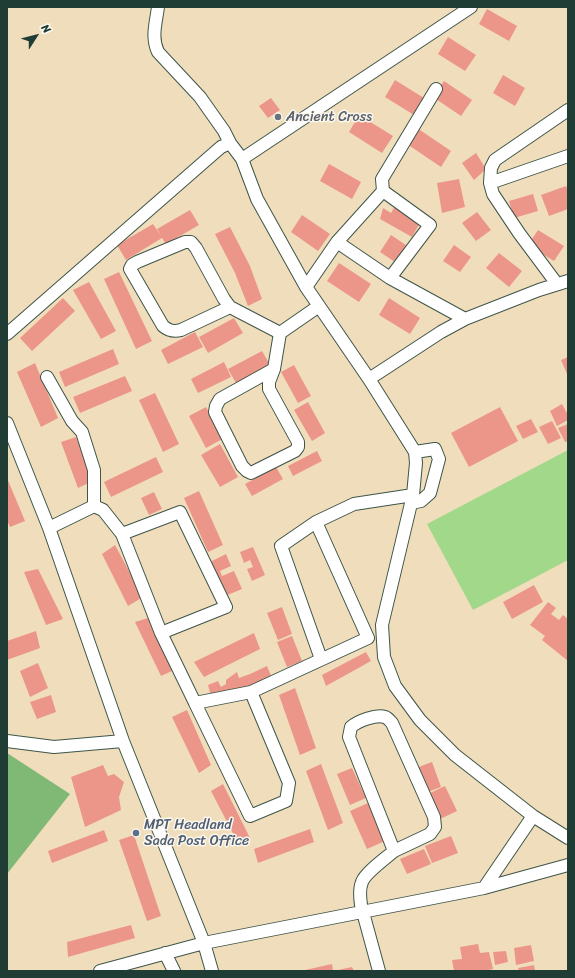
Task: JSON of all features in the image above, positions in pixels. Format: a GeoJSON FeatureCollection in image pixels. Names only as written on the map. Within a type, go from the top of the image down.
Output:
{"type":"FeatureCollection","features":[{"type":"Feature","properties":{"kind":"street"},"geometry":{"type":"LineString","coordinates":[[158,7],[154,36],[154,45],[158,52],[200,97],[242,159],[257,199],[306,287],[369,379],[415,452],[416,463],[412,499],[382,625],[384,657],[395,686],[420,720],[455,755],[533,816],[568,838]]}},
{"type":"Feature","properties":{"kind":"street"},"geometry":{"type":"LineString","coordinates":[[242,159],[471,7]]}},
{"type":"Feature","properties":{"kind":"street"},"geometry":{"type":"LineString","coordinates":[[306,287],[337,242],[383,191],[382,179],[436,89]]}},
{"type":"Feature","properties":{"kind":"street"},"geometry":{"type":"LineString","coordinates":[[369,379],[441,332],[465,319],[533,292],[563,283],[519,233],[499,204],[493,194],[490,183],[490,168],[495,160],[568,110]]}},
{"type":"Feature","properties":{"kind":"street"},"geometry":{"type":"LineString","coordinates":[[7,334],[221,147],[230,143]]}},
{"type":"Feature","properties":{"kind":"street"},"geometry":{"type":"LineString","coordinates":[[490,183],[568,156]]}},
{"type":"Feature","properties":{"kind":"street"},"geometry":{"type":"LineString","coordinates":[[383,191],[430,225],[390,278]]}},
{"type":"Feature","properties":{"kind":"street"},"geometry":{"type":"LineString","coordinates":[[230,307],[182,330],[174,332],[167,330],[163,326],[130,269],[132,264],[185,242],[191,242],[196,248],[224,299],[230,307],[280,333]]}},
{"type":"Feature","properties":{"kind":"street"},"geometry":{"type":"LineString","coordinates":[[337,242],[390,278],[465,319]]}},
{"type":"Feature","properties":{"kind":"street"},"geometry":{"type":"LineString","coordinates":[[274,369],[220,399],[216,406],[215,412],[242,466],[251,473],[295,452],[298,447],[298,442],[269,389],[269,382],[274,369],[280,333],[319,306]]}},
{"type":"Feature","properties":{"kind":"street"},"geometry":{"type":"LineString","coordinates":[[47,376],[72,421],[82,432],[94,470],[94,506]]}},
{"type":"Feature","properties":{"kind":"street"},"geometry":{"type":"LineString","coordinates":[[7,423],[49,528],[123,741],[204,943],[212,971]]}},
{"type":"Feature","properties":{"kind":"street"},"geometry":{"type":"LineString","coordinates":[[321,659],[281,546],[316,522],[354,504],[412,499],[421,501],[430,493],[439,458],[435,449],[415,452]]}},
{"type":"Feature","properties":{"kind":"street"},"geometry":{"type":"LineString","coordinates":[[49,528],[94,506]]}},
{"type":"Feature","properties":{"kind":"street"},"geometry":{"type":"LineString","coordinates":[[94,506],[103,510],[122,534],[161,632],[250,816],[286,801],[289,783],[252,692]]}},
{"type":"Feature","properties":{"kind":"street"},"geometry":{"type":"LineString","coordinates":[[122,534],[180,512],[226,607],[161,632]]}},
{"type":"Feature","properties":{"kind":"street"},"geometry":{"type":"LineString","coordinates":[[195,703],[252,692],[368,638],[316,522]]}},
{"type":"Feature","properties":{"kind":"street"},"geometry":{"type":"LineString","coordinates":[[379,971],[361,905],[361,882],[394,851],[430,834],[436,827],[434,817],[392,724],[386,717],[378,716],[357,722],[351,727],[349,737],[394,851]]}},
{"type":"Feature","properties":{"kind":"street"},"geometry":{"type":"LineString","coordinates":[[7,741],[54,747],[123,741]]}},
{"type":"Feature","properties":{"kind":"street"},"geometry":{"type":"LineString","coordinates":[[484,888],[533,816]]}},
{"type":"Feature","properties":{"kind":"street"},"geometry":{"type":"LineString","coordinates":[[100,971],[204,943],[484,888],[568,865]]}},
{"type":"Feature","properties":{"kind":"street"},"geometry":{"type":"LineString","coordinates":[[164,953],[174,971]]}},
{"type":"Feature","properties":{"kind":"green space"},"geometry":{"type":"Polygon","coordinates":[[[568,450],[568,560],[473,610],[427,524],[568,450]]]}},
{"type":"Feature","properties":{"kind":"green space"},"geometry":{"type":"Polygon","coordinates":[[[7,753],[70,794],[7,874],[7,753]]]}},
{"type":"Feature","properties":{"kind":"building"},"geometry":{"type":"Polygon","coordinates":[[[487,9],[517,26],[509,41],[479,24],[487,9]]]}},
{"type":"Feature","properties":{"kind":"building"},"geometry":{"type":"Polygon","coordinates":[[[448,37],[476,55],[465,71],[438,54],[448,37]]]}},
{"type":"Feature","properties":{"kind":"building"},"geometry":{"type":"Polygon","coordinates":[[[503,75],[525,88],[515,106],[493,93],[503,75]]]}},
{"type":"Feature","properties":{"kind":"building"},"geometry":{"type":"Polygon","coordinates":[[[395,80],[424,98],[414,115],[385,97],[395,80]]]}},
{"type":"Feature","properties":{"kind":"building"},"geometry":{"type":"Polygon","coordinates":[[[444,81],[472,100],[461,116],[433,97],[444,81]]]}},
{"type":"Feature","properties":{"kind":"building"},"geometry":{"type":"Polygon","coordinates":[[[271,98],[280,110],[268,118],[259,106],[271,98]]]}},
{"type":"Feature","properties":{"kind":"building"},"geometry":{"type":"Polygon","coordinates":[[[359,115],[393,136],[382,153],[349,132],[359,115]]]}},
{"type":"Feature","properties":{"kind":"building"},"geometry":{"type":"Polygon","coordinates":[[[417,128],[451,151],[441,167],[407,144],[417,128]]]}},
{"type":"Feature","properties":{"kind":"building"},"geometry":{"type":"Polygon","coordinates":[[[476,153],[486,169],[474,180],[462,163],[476,153]]]}},
{"type":"Feature","properties":{"kind":"building"},"geometry":{"type":"Polygon","coordinates":[[[329,164],[361,182],[352,199],[320,181],[329,164]]]}},
{"type":"Feature","properties":{"kind":"building"},"geometry":{"type":"Polygon","coordinates":[[[459,179],[465,207],[442,213],[437,183],[459,179]]]}},
{"type":"Feature","properties":{"kind":"building"},"geometry":{"type":"Polygon","coordinates":[[[566,186],[568,191],[568,209],[549,216],[541,195],[566,186]]]}},
{"type":"Feature","properties":{"kind":"building"},"geometry":{"type":"Polygon","coordinates":[[[533,194],[538,211],[514,218],[509,201],[533,194]]]}},
{"type":"Feature","properties":{"kind":"building"},"geometry":{"type":"Polygon","coordinates":[[[395,206],[421,221],[412,237],[380,219],[383,208],[391,213],[395,206]]]}},
{"type":"Feature","properties":{"kind":"building"},"geometry":{"type":"Polygon","coordinates":[[[190,210],[199,225],[166,244],[162,238],[126,260],[117,245],[153,224],[161,236],[157,229],[190,210]]]}},
{"type":"Feature","properties":{"kind":"building"},"geometry":{"type":"Polygon","coordinates":[[[477,212],[491,230],[476,241],[462,223],[477,212]]]}},
{"type":"Feature","properties":{"kind":"building"},"geometry":{"type":"Polygon","coordinates":[[[302,215],[330,234],[318,251],[291,232],[302,215]]]}},
{"type":"Feature","properties":{"kind":"building"},"geometry":{"type":"Polygon","coordinates":[[[230,227],[250,266],[262,299],[248,306],[235,273],[215,234],[230,227]]]}},
{"type":"Feature","properties":{"kind":"building"},"geometry":{"type":"Polygon","coordinates":[[[538,230],[564,246],[554,261],[528,245],[538,230]]]}},
{"type":"Feature","properties":{"kind":"building"},"geometry":{"type":"Polygon","coordinates":[[[391,235],[406,245],[395,262],[380,252],[391,235]]]}},
{"type":"Feature","properties":{"kind":"building"},"geometry":{"type":"Polygon","coordinates":[[[454,245],[471,257],[460,272],[443,261],[454,245]]]}},
{"type":"Feature","properties":{"kind":"building"},"geometry":{"type":"Polygon","coordinates":[[[499,253],[522,271],[509,287],[486,268],[499,253]]]}},
{"type":"Feature","properties":{"kind":"building"},"geometry":{"type":"Polygon","coordinates":[[[339,263],[371,284],[359,302],[327,281],[339,263]]]}},
{"type":"Feature","properties":{"kind":"building"},"geometry":{"type":"Polygon","coordinates":[[[119,272],[152,341],[136,349],[104,279],[119,272]]]}},
{"type":"Feature","properties":{"kind":"building"},"geometry":{"type":"Polygon","coordinates":[[[89,282],[116,331],[101,339],[73,290],[89,282]]]}},
{"type":"Feature","properties":{"kind":"building"},"geometry":{"type":"Polygon","coordinates":[[[63,298],[75,311],[32,351],[20,338],[63,298]]]}},
{"type":"Feature","properties":{"kind":"building"},"geometry":{"type":"Polygon","coordinates":[[[389,298],[420,318],[410,334],[379,315],[389,298]]]}},
{"type":"Feature","properties":{"kind":"building"},"geometry":{"type":"Polygon","coordinates":[[[234,318],[243,333],[208,353],[199,337],[234,318]]]}},
{"type":"Feature","properties":{"kind":"building"},"geometry":{"type":"Polygon","coordinates":[[[195,332],[203,347],[168,364],[161,350],[195,332]]]}},
{"type":"Feature","properties":{"kind":"building"},"geometry":{"type":"Polygon","coordinates":[[[113,349],[119,364],[65,387],[59,372],[113,349]]]}},
{"type":"Feature","properties":{"kind":"building"},"geometry":{"type":"Polygon","coordinates":[[[262,351],[270,365],[236,383],[228,369],[262,351]]]}},
{"type":"Feature","properties":{"kind":"building"},"geometry":{"type":"Polygon","coordinates":[[[568,357],[568,373],[567,374],[561,360],[568,357]]]}},
{"type":"Feature","properties":{"kind":"building"},"geometry":{"type":"Polygon","coordinates":[[[224,362],[231,377],[198,393],[191,379],[224,362]]]}},
{"type":"Feature","properties":{"kind":"building"},"geometry":{"type":"Polygon","coordinates":[[[35,363],[58,418],[41,427],[17,372],[35,363]]]}},
{"type":"Feature","properties":{"kind":"building"},"geometry":{"type":"Polygon","coordinates":[[[294,365],[311,396],[298,403],[281,372],[294,365]]]}},
{"type":"Feature","properties":{"kind":"building"},"geometry":{"type":"Polygon","coordinates":[[[125,376],[132,391],[80,413],[73,397],[125,376]]]}},
{"type":"Feature","properties":{"kind":"building"},"geometry":{"type":"Polygon","coordinates":[[[155,393],[179,444],[163,452],[139,400],[155,393]]]}},
{"type":"Feature","properties":{"kind":"building"},"geometry":{"type":"Polygon","coordinates":[[[308,402],[325,433],[312,441],[294,410],[308,402]]]}},
{"type":"Feature","properties":{"kind":"building"},"geometry":{"type":"Polygon","coordinates":[[[562,404],[568,415],[568,420],[557,426],[550,411],[562,404]]]}},
{"type":"Feature","properties":{"kind":"building"},"geometry":{"type":"Polygon","coordinates":[[[206,407],[224,438],[206,448],[189,416],[206,407]]]}},
{"type":"Feature","properties":{"kind":"building"},"geometry":{"type":"Polygon","coordinates":[[[500,407],[518,441],[469,467],[451,433],[500,407]]]}},
{"type":"Feature","properties":{"kind":"building"},"geometry":{"type":"Polygon","coordinates":[[[531,419],[538,432],[523,439],[516,426],[531,419]]]}},
{"type":"Feature","properties":{"kind":"building"},"geometry":{"type":"Polygon","coordinates":[[[552,421],[561,438],[548,444],[539,427],[552,421]]]}},
{"type":"Feature","properties":{"kind":"building"},"geometry":{"type":"Polygon","coordinates":[[[568,424],[568,441],[565,442],[558,428],[568,424]]]}},
{"type":"Feature","properties":{"kind":"building"},"geometry":{"type":"Polygon","coordinates":[[[76,437],[93,481],[78,488],[61,442],[76,437]]]}},
{"type":"Feature","properties":{"kind":"building"},"geometry":{"type":"Polygon","coordinates":[[[220,444],[238,477],[220,487],[201,455],[220,444]]]}},
{"type":"Feature","properties":{"kind":"building"},"geometry":{"type":"Polygon","coordinates":[[[317,451],[322,461],[293,476],[288,466],[317,451]]]}},
{"type":"Feature","properties":{"kind":"building"},"geometry":{"type":"Polygon","coordinates":[[[156,457],[163,472],[111,497],[104,482],[156,457]]]}},
{"type":"Feature","properties":{"kind":"building"},"geometry":{"type":"Polygon","coordinates":[[[276,467],[283,479],[252,496],[245,484],[276,467]]]}},
{"type":"Feature","properties":{"kind":"building"},"geometry":{"type":"Polygon","coordinates":[[[7,478],[25,521],[10,527],[7,520],[7,478]]]}},
{"type":"Feature","properties":{"kind":"building"},"geometry":{"type":"Polygon","coordinates":[[[199,491],[223,545],[208,552],[184,498],[199,491]]]}},
{"type":"Feature","properties":{"kind":"building"},"geometry":{"type":"Polygon","coordinates":[[[154,492],[162,509],[149,515],[141,498],[154,492]]]}},
{"type":"Feature","properties":{"kind":"building"},"geometry":{"type":"Polygon","coordinates":[[[115,545],[143,597],[128,606],[102,554],[115,545]]]}},
{"type":"Feature","properties":{"kind":"building"},"geometry":{"type":"Polygon","coordinates":[[[253,547],[265,575],[252,581],[247,569],[253,567],[250,560],[244,563],[240,552],[253,547]]]}},
{"type":"Feature","properties":{"kind":"building"},"geometry":{"type":"Polygon","coordinates":[[[226,554],[231,566],[220,571],[222,576],[234,571],[242,589],[225,596],[210,562],[226,554]]]}},
{"type":"Feature","properties":{"kind":"building"},"geometry":{"type":"Polygon","coordinates":[[[38,569],[63,619],[46,625],[24,572],[38,569]]]}},
{"type":"Feature","properties":{"kind":"building"},"geometry":{"type":"Polygon","coordinates":[[[534,585],[543,602],[512,619],[503,602],[534,585]]]}},
{"type":"Feature","properties":{"kind":"building"},"geometry":{"type":"Polygon","coordinates":[[[548,602],[556,608],[551,614],[559,620],[563,615],[568,619],[568,661],[542,640],[545,636],[530,625],[548,602]]]}},
{"type":"Feature","properties":{"kind":"building"},"geometry":{"type":"Polygon","coordinates":[[[282,607],[292,634],[278,640],[267,613],[282,607]]]}},
{"type":"Feature","properties":{"kind":"building"},"geometry":{"type":"Polygon","coordinates":[[[148,618],[174,670],[161,676],[135,622],[148,618]]]}},
{"type":"Feature","properties":{"kind":"building"},"geometry":{"type":"Polygon","coordinates":[[[36,631],[40,648],[7,660],[7,641],[36,631]]]}},
{"type":"Feature","properties":{"kind":"building"},"geometry":{"type":"Polygon","coordinates":[[[254,633],[260,649],[204,677],[194,662],[254,633]]]}},
{"type":"Feature","properties":{"kind":"building"},"geometry":{"type":"Polygon","coordinates":[[[292,636],[302,661],[287,667],[277,642],[292,636]]]}},
{"type":"Feature","properties":{"kind":"building"},"geometry":{"type":"Polygon","coordinates":[[[366,652],[371,661],[326,686],[322,675],[366,652]]]}},
{"type":"Feature","properties":{"kind":"building"},"geometry":{"type":"Polygon","coordinates":[[[38,663],[48,688],[30,697],[20,671],[38,663]]]}},
{"type":"Feature","properties":{"kind":"building"},"geometry":{"type":"Polygon","coordinates":[[[267,666],[272,678],[253,686],[211,696],[208,685],[218,681],[221,687],[226,684],[226,680],[237,672],[239,678],[267,666]]]}},
{"type":"Feature","properties":{"kind":"building"},"geometry":{"type":"Polygon","coordinates":[[[295,688],[316,748],[300,755],[279,695],[295,688]]]}},
{"type":"Feature","properties":{"kind":"building"},"geometry":{"type":"Polygon","coordinates":[[[51,695],[56,712],[37,719],[30,702],[51,695]]]}},
{"type":"Feature","properties":{"kind":"building"},"geometry":{"type":"Polygon","coordinates":[[[187,710],[211,765],[199,773],[172,717],[187,710]]]}},
{"type":"Feature","properties":{"kind":"building"},"geometry":{"type":"Polygon","coordinates":[[[432,762],[441,787],[425,793],[416,768],[432,762]]]}},
{"type":"Feature","properties":{"kind":"building"},"geometry":{"type":"Polygon","coordinates":[[[321,764],[343,823],[328,830],[306,771],[321,764]]]}},
{"type":"Feature","properties":{"kind":"building"},"geometry":{"type":"Polygon","coordinates":[[[103,765],[108,776],[114,774],[124,782],[119,797],[121,810],[85,827],[71,777],[103,765]]]}},
{"type":"Feature","properties":{"kind":"building"},"geometry":{"type":"Polygon","coordinates":[[[352,768],[366,798],[350,805],[337,774],[352,768]]]}},
{"type":"Feature","properties":{"kind":"building"},"geometry":{"type":"Polygon","coordinates":[[[223,784],[250,838],[239,845],[211,791],[223,784]]]}},
{"type":"Feature","properties":{"kind":"building"},"geometry":{"type":"Polygon","coordinates":[[[445,786],[457,811],[440,819],[428,794],[445,786]]]}},
{"type":"Feature","properties":{"kind":"building"},"geometry":{"type":"Polygon","coordinates":[[[368,803],[385,841],[367,849],[350,811],[368,803]]]}},
{"type":"Feature","properties":{"kind":"building"},"geometry":{"type":"Polygon","coordinates":[[[310,829],[314,842],[258,863],[254,849],[310,829]]]}},
{"type":"Feature","properties":{"kind":"building"},"geometry":{"type":"Polygon","coordinates":[[[104,830],[108,841],[52,863],[48,851],[104,830]]]}},
{"type":"Feature","properties":{"kind":"building"},"geometry":{"type":"Polygon","coordinates":[[[134,835],[161,916],[147,921],[119,840],[134,835]]]}},
{"type":"Feature","properties":{"kind":"building"},"geometry":{"type":"Polygon","coordinates":[[[451,836],[458,853],[432,863],[425,846],[451,836]]]}},
{"type":"Feature","properties":{"kind":"building"},"geometry":{"type":"Polygon","coordinates":[[[424,849],[431,864],[407,874],[400,859],[424,849]]]}},
{"type":"Feature","properties":{"kind":"building"},"geometry":{"type":"Polygon","coordinates":[[[131,925],[135,938],[68,957],[67,942],[131,925]]]}},
{"type":"Feature","properties":{"kind":"building"},"geometry":{"type":"Polygon","coordinates":[[[478,944],[480,953],[489,952],[493,969],[484,971],[454,971],[452,960],[462,959],[460,947],[478,944]]]}},
{"type":"Feature","properties":{"kind":"building"},"geometry":{"type":"Polygon","coordinates":[[[531,945],[534,961],[516,965],[514,948],[531,945]]]}},
{"type":"Feature","properties":{"kind":"building"},"geometry":{"type":"Polygon","coordinates":[[[506,951],[508,962],[495,965],[493,952],[506,951]]]}},
{"type":"Feature","properties":{"kind":"building"},"geometry":{"type":"Polygon","coordinates":[[[332,964],[333,971],[305,971],[305,970],[332,964]]]}},
{"type":"Feature","properties":{"kind":"building"},"geometry":{"type":"Polygon","coordinates":[[[534,965],[535,971],[519,971],[518,968],[534,965]]]}},
{"type":"Feature","properties":{"kind":"building"},"geometry":{"type":"Polygon","coordinates":[[[352,967],[354,971],[338,971],[338,970],[352,967]]]}},
{"type":"Feature","properties":{"kind":"place","name":"Ancient Cross"},"geometry":{"type":"Point","coordinates":[278,117]}},
{"type":"Feature","properties":{"kind":"place","name":"MPT Headland Sada Post Office"},"geometry":{"type":"Point","coordinates":[136,833]}}]}
